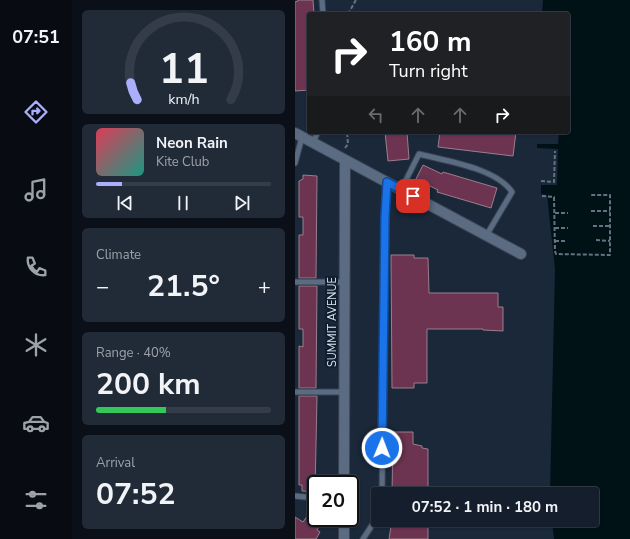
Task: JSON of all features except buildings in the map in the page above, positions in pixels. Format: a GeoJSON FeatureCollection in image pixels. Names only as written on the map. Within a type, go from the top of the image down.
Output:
{"type":"FeatureCollection","features":[{"type":"Feature","properties":{"kind":"street"},"geometry":{"type":"LineString","coordinates":[[299,135],[521,254]]}},
{"type":"Feature","properties":{"kind":"street","name":"SUMMIT AVENUE"},"geometry":{"type":"LineString","coordinates":[[343,158],[344,475]]}},
{"type":"Feature","properties":{"kind":"street"},"geometry":{"type":"LineString","coordinates":[[343,527],[344,539]]}},
{"type":"Feature","properties":{"kind":"lane"},"geometry":{"type":"LineString","coordinates":[[323,0],[323,12]]}},
{"type":"Feature","properties":{"kind":"lane"},"geometry":{"type":"LineString","coordinates":[[313,142],[317,134]]}},
{"type":"Feature","properties":{"kind":"lane"},"geometry":{"type":"LineString","coordinates":[[295,163],[299,135]]}},
{"type":"Feature","properties":{"kind":"lane"},"geometry":{"type":"LineString","coordinates":[[401,190],[419,154],[484,171],[507,184],[512,192],[487,236]]}},
{"type":"Feature","properties":{"kind":"lane"},"geometry":{"type":"LineString","coordinates":[[381,487],[385,217],[387,182]]}},
{"type":"Feature","properties":{"kind":"lane"},"geometry":{"type":"LineString","coordinates":[[295,282],[344,282]]}},
{"type":"Feature","properties":{"kind":"lane"},"geometry":{"type":"LineString","coordinates":[[295,392],[344,392]]}},
{"type":"Feature","properties":{"kind":"lane"},"geometry":{"type":"LineString","coordinates":[[295,496],[307,497]]}},
{"type":"Feature","properties":{"kind":"lane"},"geometry":{"type":"LineString","coordinates":[[363,539],[371,527]]}},
{"type":"Feature","properties":{"kind":"path"},"geometry":{"type":"LineString","coordinates":[[349,12],[355,0]]}},
{"type":"Feature","properties":{"kind":"path"},"geometry":{"type":"LineString","coordinates":[[343,158],[347,144],[347,134]]}},
{"type":"Feature","properties":{"kind":"path"},"geometry":{"type":"LineString","coordinates":[[541,181],[554,182],[555,151]]}},
{"type":"Feature","properties":{"kind":"path"},"geometry":{"type":"LineString","coordinates":[[542,196],[554,196],[556,254],[610,255],[610,195],[591,195]]}},
{"type":"Feature","properties":{"kind":"path"},"geometry":{"type":"LineString","coordinates":[[591,211],[610,211]]}},
{"type":"Feature","properties":{"kind":"path"},"geometry":{"type":"LineString","coordinates":[[555,213],[568,213]]}},
{"type":"Feature","properties":{"kind":"path"},"geometry":{"type":"LineString","coordinates":[[593,226],[610,226]]}},
{"type":"Feature","properties":{"kind":"path"},"geometry":{"type":"LineString","coordinates":[[555,228],[568,228]]}},
{"type":"Feature","properties":{"kind":"path"},"geometry":{"type":"LineString","coordinates":[[596,240],[610,241]]}},
{"type":"Feature","properties":{"kind":"path"},"geometry":{"type":"LineString","coordinates":[[555,241],[567,241]]}},
{"type":"Feature","properties":{"kind":"shaded area"},"geometry":{"type":"Polygon","coordinates":[[[543,0],[630,0],[630,539],[554,539],[553,527],[599,527],[599,487],[550,487],[555,269],[547,195],[541,194],[541,185],[557,185],[558,149],[537,148],[537,144],[558,144],[559,134],[570,134],[570,12],[542,12],[543,0]]]}},
{"type":"Feature","properties":{"kind":"route"},"geometry":{"type":"LineString","coordinates":[[382,448],[385,217],[387,182],[413,196]]}}]}
